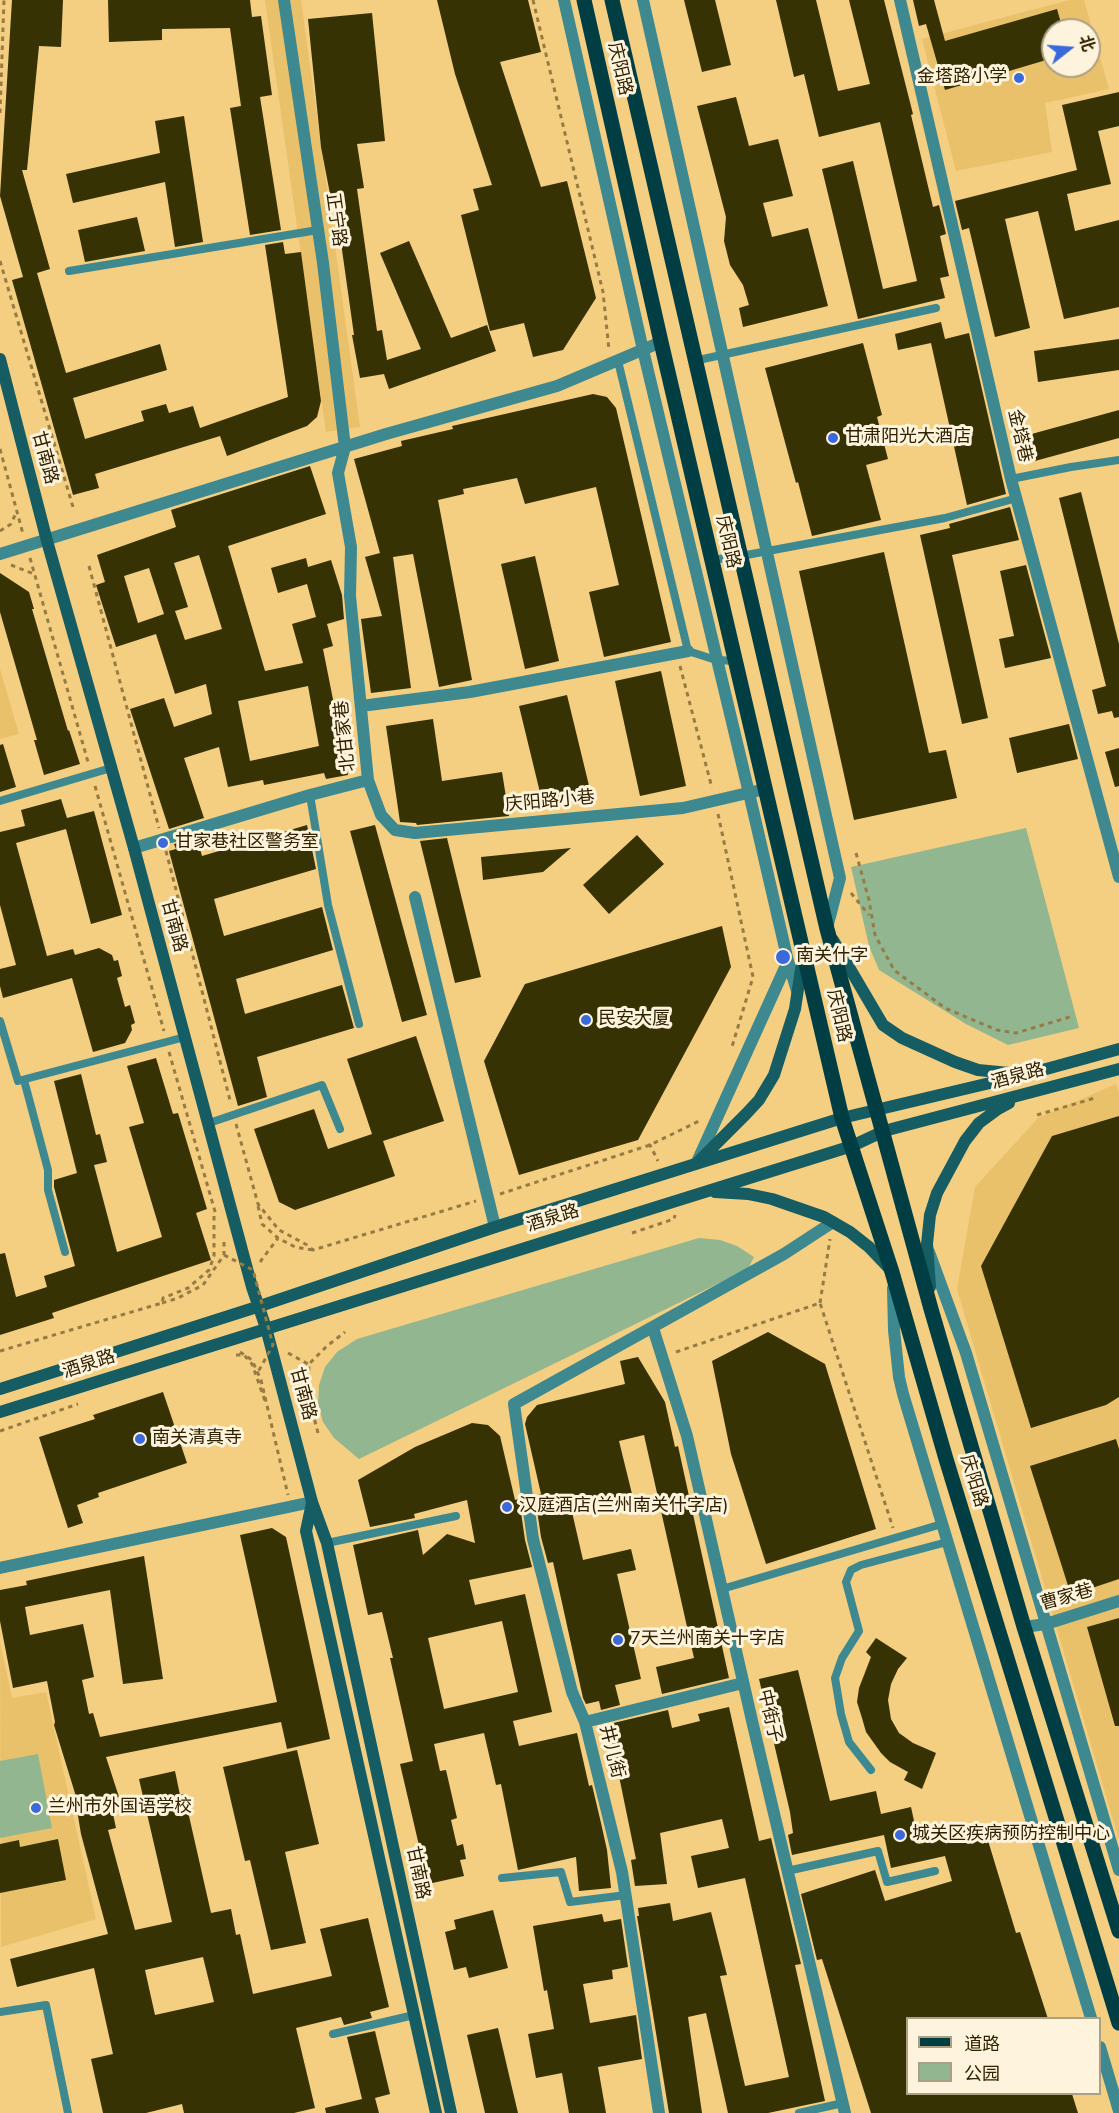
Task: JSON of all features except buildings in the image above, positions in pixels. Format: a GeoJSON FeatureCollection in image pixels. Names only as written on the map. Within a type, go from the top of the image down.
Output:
{"type":"FeatureCollection","features":[{"type":"Feature","properties":{"kind":"main road","name":"庆阳路"},"geometry":{"type":"LineString","coordinates":[[584,0],[735,661],[757,791],[803,952],[842,1118],[892,1272],[946,1460],[1119,2023]]}},
{"type":"Feature","properties":{"kind":"main road","name":"庆阳路"},"geometry":{"type":"LineString","coordinates":[[612,0],[827,929],[931,1309],[1024,1627],[1119,1931]]}},
{"type":"Feature","properties":{"kind":"main road","name":"甘南路"},"geometry":{"type":"LineString","coordinates":[[0,359],[47,541],[134,848],[252,1287],[260,1306],[312,1502],[327,1543],[451,2113]]}},
{"type":"Feature","properties":{"kind":"main road"},"geometry":{"type":"LineString","coordinates":[[827,929],[883,1025],[910,1042],[954,1062],[978,1070],[1028,1074]]}},
{"type":"Feature","properties":{"kind":"main road"},"geometry":{"type":"LineString","coordinates":[[697,1163],[759,1100],[774,1075],[786,1040],[803,952]]}},
{"type":"Feature","properties":{"kind":"main road","name":"酒泉路"},"geometry":{"type":"LineString","coordinates":[[0,1389],[260,1306],[495,1227],[842,1118],[1119,1050]]}},
{"type":"Feature","properties":{"kind":"main road","name":"酒泉路"},"geometry":{"type":"LineString","coordinates":[[0,1412],[852,1146],[884,1131],[1119,1069]]}},
{"type":"Feature","properties":{"kind":"main road"},"geometry":{"type":"LineString","coordinates":[[931,1309],[927,1244],[930,1215],[937,1193],[965,1141],[979,1123],[998,1109],[1033,1091]]}},
{"type":"Feature","properties":{"kind":"main road"},"geometry":{"type":"LineString","coordinates":[[702,1192],[748,1194],[772,1198],[833,1222],[869,1247],[892,1272]]}},
{"type":"Feature","properties":{"kind":"main road","name":"甘南路"},"geometry":{"type":"LineString","coordinates":[[312,1502],[306,1531],[436,2113]]}},
{"type":"Feature","properties":{"kind":"street","name":"正宁路"},"geometry":{"type":"LineString","coordinates":[[284,0],[318,230],[345,447]]}},
{"type":"Feature","properties":{"kind":"street"},"geometry":{"type":"LineString","coordinates":[[564,0],[716,660],[757,791],[788,961],[797,991]]}},
{"type":"Feature","properties":{"kind":"street"},"geometry":{"type":"LineString","coordinates":[[643,0],[840,878],[827,929]]}},
{"type":"Feature","properties":{"kind":"street","name":"金塔巷"},"geometry":{"type":"LineString","coordinates":[[900,0],[1011,479],[1119,877]]}},
{"type":"Feature","properties":{"kind":"street"},"geometry":{"type":"LineString","coordinates":[[0,554],[345,447],[557,386],[661,342]]}},
{"type":"Feature","properties":{"kind":"street","name":"北甘家巷"},"geometry":{"type":"LineString","coordinates":[[134,848],[368,780],[350,596],[351,547],[338,473],[345,447]]}},
{"type":"Feature","properties":{"kind":"street"},"geometry":{"type":"LineString","coordinates":[[361,706],[470,692],[682,652]]}},
{"type":"Feature","properties":{"kind":"street","name":"庆阳路小巷"},"geometry":{"type":"LineString","coordinates":[[368,780],[381,815],[395,830],[415,833],[683,808],[757,791]]}},
{"type":"Feature","properties":{"kind":"street"},"geometry":{"type":"LineString","coordinates":[[415,897],[495,1227]]}},
{"type":"Feature","properties":{"kind":"street"},"geometry":{"type":"LineString","coordinates":[[697,1163],[788,961]]}},
{"type":"Feature","properties":{"kind":"street"},"geometry":{"type":"LineString","coordinates":[[653,1328],[784,1254],[833,1222]]}},
{"type":"Feature","properties":{"kind":"street"},"geometry":{"type":"LineString","coordinates":[[927,1244],[966,1353],[1119,1870]]}},
{"type":"Feature","properties":{"kind":"street"},"geometry":{"type":"LineString","coordinates":[[892,1272],[894,1330],[899,1377],[1090,2017]]}},
{"type":"Feature","properties":{"kind":"street","name":"中街子"},"geometry":{"type":"LineString","coordinates":[[653,1328],[687,1436],[844,2108]]}},
{"type":"Feature","properties":{"kind":"street","name":"井儿街"},"geometry":{"type":"LineString","coordinates":[[653,1328],[514,1404],[533,1539],[572,1692],[585,1722],[622,1872],[658,2113]]}},
{"type":"Feature","properties":{"kind":"street"},"geometry":{"type":"LineString","coordinates":[[0,1568],[312,1502]]}},
{"type":"Feature","properties":{"kind":"street","name":"曹家巷"},"geometry":{"type":"LineString","coordinates":[[1024,1627],[1046,1624],[1119,1601]]}},
{"type":"Feature","properties":{"kind":"street"},"geometry":{"type":"LineString","coordinates":[[585,1722],[743,1683]]}},
{"type":"Feature","properties":{"kind":"street"},"geometry":{"type":"LineString","coordinates":[[1101,2050],[1119,2111]]}},
{"type":"Feature","properties":{"kind":"lane"},"geometry":{"type":"LineString","coordinates":[[69,271],[318,230]]}},
{"type":"Feature","properties":{"kind":"lane"},"geometry":{"type":"LineString","coordinates":[[694,361],[936,308]]}},
{"type":"Feature","properties":{"kind":"lane"},"geometry":{"type":"LineString","coordinates":[[614,362],[682,652],[716,660],[735,661]]}},
{"type":"Feature","properties":{"kind":"lane"},"geometry":{"type":"LineString","coordinates":[[1011,479],[1119,460]]}},
{"type":"Feature","properties":{"kind":"lane"},"geometry":{"type":"LineString","coordinates":[[711,560],[945,518],[1017,498]]}},
{"type":"Feature","properties":{"kind":"lane"},"geometry":{"type":"LineString","coordinates":[[0,801],[111,768]]}},
{"type":"Feature","properties":{"kind":"lane"},"geometry":{"type":"LineString","coordinates":[[310,795],[328,905],[359,1024]]}},
{"type":"Feature","properties":{"kind":"lane"},"geometry":{"type":"LineString","coordinates":[[0,1021],[18,1081],[184,1037]]}},
{"type":"Feature","properties":{"kind":"lane"},"geometry":{"type":"LineString","coordinates":[[24,1080],[48,1170],[48,1190],[65,1252]]}},
{"type":"Feature","properties":{"kind":"lane"},"geometry":{"type":"LineString","coordinates":[[209,1123],[322,1085],[340,1129]]}},
{"type":"Feature","properties":{"kind":"lane"},"geometry":{"type":"LineString","coordinates":[[327,1543],[456,1516]]}},
{"type":"Feature","properties":{"kind":"lane"},"geometry":{"type":"LineString","coordinates":[[722,1589],[942,1524]]}},
{"type":"Feature","properties":{"kind":"lane"},"geometry":{"type":"LineString","coordinates":[[871,1770],[849,1742],[841,1714],[835,1678],[842,1658],[859,1631],[846,1582],[851,1570],[861,1565],[947,1542]]}},
{"type":"Feature","properties":{"kind":"lane"},"geometry":{"type":"LineString","coordinates":[[787,1871],[878,1851],[887,1882],[935,1871]]}},
{"type":"Feature","properties":{"kind":"lane"},"geometry":{"type":"LineString","coordinates":[[502,1878],[561,1872],[570,1902],[626,1895]]}},
{"type":"Feature","properties":{"kind":"lane"},"geometry":{"type":"LineString","coordinates":[[0,2012],[46,2005],[68,2113]]}},
{"type":"Feature","properties":{"kind":"lane"},"geometry":{"type":"LineString","coordinates":[[333,2034],[414,2015]]}},
{"type":"Feature","properties":{"kind":"lane"},"geometry":{"type":"LineString","coordinates":[[799,2113],[844,2108]]}},
{"type":"Feature","properties":{"kind":"path"},"geometry":{"type":"LineString","coordinates":[[0,113],[4,0]]}},
{"type":"Feature","properties":{"kind":"path"},"geometry":{"type":"LineString","coordinates":[[533,0],[603,292],[614,362]]}},
{"type":"Feature","properties":{"kind":"path"},"geometry":{"type":"LineString","coordinates":[[0,261],[73,507]]}},
{"type":"Feature","properties":{"kind":"path"},"geometry":{"type":"LineString","coordinates":[[0,449],[220,1228]]}},
{"type":"Feature","properties":{"kind":"path"},"geometry":{"type":"LineString","coordinates":[[0,531],[11,524],[17,512]]}},
{"type":"Feature","properties":{"kind":"path"},"geometry":{"type":"LineString","coordinates":[[10,565],[34,574]]}},
{"type":"Feature","properties":{"kind":"path"},"geometry":{"type":"LineString","coordinates":[[682,652],[753,977],[729,1055]]}},
{"type":"Feature","properties":{"kind":"path"},"geometry":{"type":"LineString","coordinates":[[856,853],[869,900],[875,935],[894,969],[945,1008],[997,1030],[1016,1033],[1073,1016]]}},
{"type":"Feature","properties":{"kind":"path"},"geometry":{"type":"LineString","coordinates":[[840,878],[869,915]]}},
{"type":"Feature","properties":{"kind":"path"},"geometry":{"type":"LineString","coordinates":[[1037,1115],[1095,1098]]}},
{"type":"Feature","properties":{"kind":"path"},"geometry":{"type":"LineString","coordinates":[[234,1115],[262,1224],[278,1238],[295,1247],[313,1250],[650,1145],[698,1123],[703,1114]]}},
{"type":"Feature","properties":{"kind":"path"},"geometry":{"type":"LineString","coordinates":[[608,1156],[650,1145]]}},
{"type":"Feature","properties":{"kind":"path"},"geometry":{"type":"LineString","coordinates":[[650,1145],[664,1174]]}},
{"type":"Feature","properties":{"kind":"path"},"geometry":{"type":"LineString","coordinates":[[258,1204],[279,1230],[313,1250]]}},
{"type":"Feature","properties":{"kind":"path"},"geometry":{"type":"LineString","coordinates":[[162,1303],[164,1298],[188,1288],[209,1270],[214,1256],[216,1232],[214,1207]]}},
{"type":"Feature","properties":{"kind":"path"},"geometry":{"type":"LineString","coordinates":[[632,1233],[674,1218]]}},
{"type":"Feature","properties":{"kind":"path"},"geometry":{"type":"LineString","coordinates":[[833,1222],[820,1303],[896,1537]]}},
{"type":"Feature","properties":{"kind":"path"},"geometry":{"type":"LineString","coordinates":[[253,1270],[278,1238]]}},
{"type":"Feature","properties":{"kind":"path"},"geometry":{"type":"LineString","coordinates":[[0,1351],[178,1299],[203,1285],[224,1255],[224,1239]]}},
{"type":"Feature","properties":{"kind":"path"},"geometry":{"type":"LineString","coordinates":[[224,1255],[253,1270],[273,1345],[258,1372],[270,1411],[252,1364],[244,1355],[233,1353],[243,1352],[252,1360],[258,1372]]}},
{"type":"Feature","properties":{"kind":"path"},"geometry":{"type":"LineString","coordinates":[[663,1356],[820,1303]]}},
{"type":"Feature","properties":{"kind":"path"},"geometry":{"type":"LineString","coordinates":[[318,1433],[308,1394],[309,1364],[345,1332]]}},
{"type":"Feature","properties":{"kind":"path"},"geometry":{"type":"LineString","coordinates":[[273,1345],[309,1364]]}},
{"type":"Feature","properties":{"kind":"path"},"geometry":{"type":"LineString","coordinates":[[0,1431],[78,1404]]}},
{"type":"Feature","properties":{"kind":"shaded area"},"geometry":{"type":"Polygon","coordinates":[[[265,0],[301,0],[360,427],[326,432],[265,0]]]}},
{"type":"Feature","properties":{"kind":"shaded area","name":"金塔路小学"},"geometry":{"type":"Polygon","coordinates":[[[1069,0],[1084,0],[1089,18],[1041,18],[1041,78],[1101,78],[1101,61],[1109,89],[1045,103],[1052,152],[956,171],[922,39],[1069,0]]]}},
{"type":"Feature","properties":{"kind":"shaded area"},"geometry":{"type":"Polygon","coordinates":[[[0,669],[19,734],[0,739],[0,669]]]}},
{"type":"Feature","properties":{"kind":"shaded area"},"geometry":{"type":"Polygon","coordinates":[[[1116,1084],[1119,1093],[1119,1840],[957,1289],[975,1187],[1038,1118],[1116,1084]]]}},
{"type":"Feature","properties":{"kind":"shaded area","name":"兰州市外国语学校"},"geometry":{"type":"Polygon","coordinates":[[[0,1642],[12,1698],[46,1692],[96,1919],[1,1947],[0,1642]]]}},
{"type":"Feature","properties":{"kind":"green space"},"geometry":{"type":"Polygon","coordinates":[[[1026,828],[1079,1028],[1008,1045],[966,1024],[879,970],[869,946],[851,867],[1026,828]]]}},
{"type":"Feature","properties":{"kind":"green space"},"geometry":{"type":"Polygon","coordinates":[[[699,1238],[720,1240],[737,1246],[754,1257],[748,1269],[359,1459],[334,1438],[323,1422],[318,1404],[319,1385],[325,1367],[337,1352],[357,1339],[699,1238]]]}},
{"type":"Feature","properties":{"kind":"green space"},"geometry":{"type":"Polygon","coordinates":[[[38,1754],[52,1828],[0,1838],[0,1761],[38,1754]]]}},
{"type":"Feature","properties":{"kind":"place","name":"金塔路小学"},"geometry":{"type":"Point","coordinates":[1019,78]}},
{"type":"Feature","properties":{"kind":"place","name":"甘肃阳光大酒店"},"geometry":{"type":"Point","coordinates":[833,438]}},
{"type":"Feature","properties":{"kind":"place","name":"甘家巷社区警务室"},"geometry":{"type":"Point","coordinates":[163,843]}},
{"type":"Feature","properties":{"kind":"place","name":"南关什字"},"geometry":{"type":"Point","coordinates":[783,957]}},
{"type":"Feature","properties":{"kind":"place","name":"民安大厦"},"geometry":{"type":"Point","coordinates":[586,1020]}},
{"type":"Feature","properties":{"kind":"place","name":"南关清真寺"},"geometry":{"type":"Point","coordinates":[140,1439]}},
{"type":"Feature","properties":{"kind":"place","name":"汉庭酒店(兰州南关什字店)"},"geometry":{"type":"Point","coordinates":[507,1507]}},
{"type":"Feature","properties":{"kind":"place","name":"7天兰州南关十字店"},"geometry":{"type":"Point","coordinates":[618,1640]}},
{"type":"Feature","properties":{"kind":"place","name":"兰州市外国语学校"},"geometry":{"type":"Point","coordinates":[36,1808]}},
{"type":"Feature","properties":{"kind":"place","name":"城关区疾病预防控制中心"},"geometry":{"type":"Point","coordinates":[900,1835]}}]}
